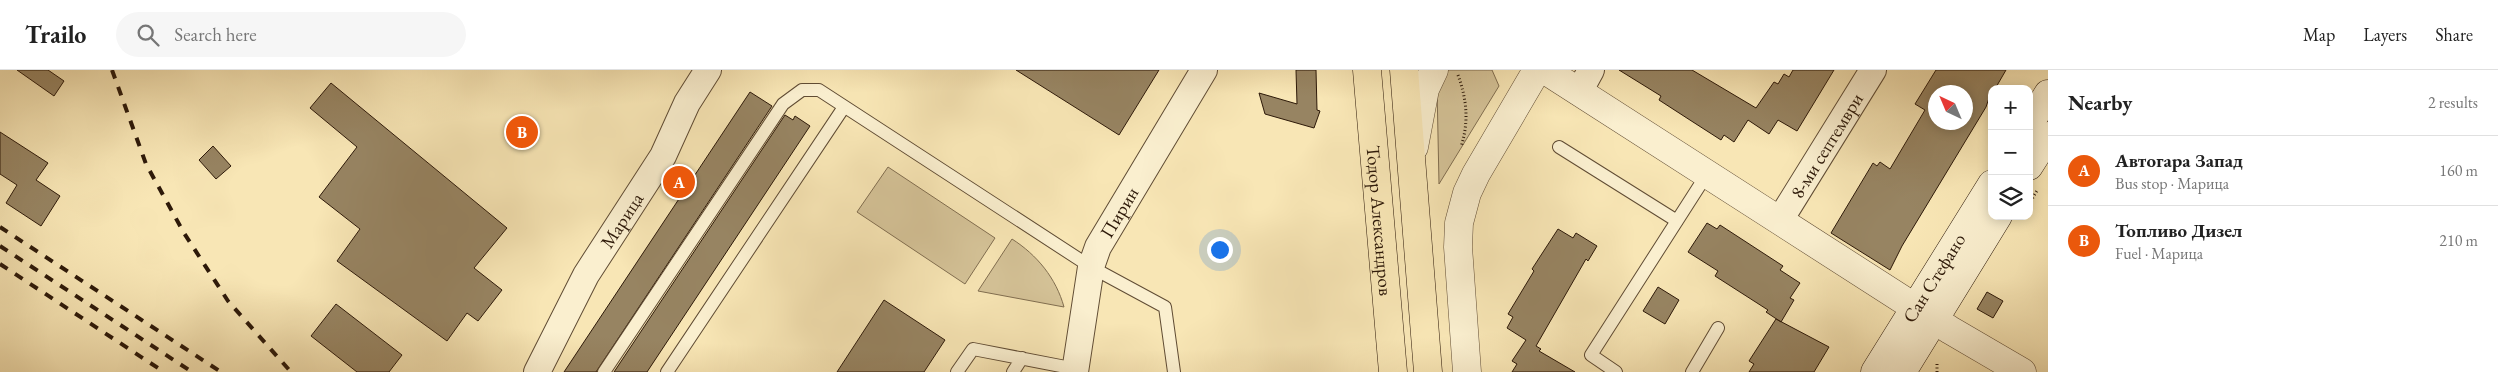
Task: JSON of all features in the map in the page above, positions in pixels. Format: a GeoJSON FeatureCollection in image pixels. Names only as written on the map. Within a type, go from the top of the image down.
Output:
{"type":"FeatureCollection","features":[{"type":"Feature","properties":{"kind":"main road","name":"Тодор Александров"},"geometry":{"type":"LineString","coordinates":[[1367,70],[1393,372]]}},
{"type":"Feature","properties":{"kind":"main road","name":"Тодор Александров"},"geometry":{"type":"LineString","coordinates":[[1404,70],[1428,372]]}},
{"type":"Feature","properties":{"kind":"street","name":"Марица"},"geometry":{"type":"LineString","coordinates":[[537,372],[586,275],[663,156],[686,103],[708,70]]}},
{"type":"Feature","properties":{"kind":"street","name":"Пирин"},"geometry":{"type":"LineString","coordinates":[[1075,370],[1091,268],[1098,247],[1204,70]]}},
{"type":"Feature","properties":{"kind":"street"},"geometry":{"type":"LineString","coordinates":[[1412,161],[1425,89],[1434,70]]}},
{"type":"Feature","properties":{"kind":"street"},"geometry":{"type":"LineString","coordinates":[[1468,372],[1458,247],[1459,223],[1467,193],[1476,174],[1538,70]]}},
{"type":"Feature","properties":{"kind":"street"},"geometry":{"type":"LineString","coordinates":[[1545,70],[1585,81],[1707,174],[1924,313],[2022,372]]}},
{"type":"Feature","properties":{"kind":"street","name":"8-ми септември"},"geometry":{"type":"LineString","coordinates":[[1780,220],[1873,70]]}},
{"type":"Feature","properties":{"kind":"street"},"geometry":{"type":"LineString","coordinates":[[2033,118],[2048,94]]}},
{"type":"Feature","properties":{"kind":"street"},"geometry":{"type":"LineString","coordinates":[[2033,160],[2048,136]]}},
{"type":"Feature","properties":{"kind":"street","name":"Сан Стефано"},"geometry":{"type":"LineString","coordinates":[[1902,372],[1924,313],[1988,192]]}},
{"type":"Feature","properties":{"kind":"street","name":"Сан Стефано"},"geometry":{"type":"LineString","coordinates":[[1875,372],[1924,313],[1995,220]]}},
{"type":"Feature","properties":{"kind":"lane"},"geometry":{"type":"LineString","coordinates":[[604,372],[783,104],[802,90],[819,90],[1091,268],[1165,307],[1174,372]]}},
{"type":"Feature","properties":{"kind":"lane"},"geometry":{"type":"LineString","coordinates":[[667,372],[844,107]]}},
{"type":"Feature","properties":{"kind":"lane"},"geometry":{"type":"LineString","coordinates":[[1558,147],[1677,221]]}},
{"type":"Feature","properties":{"kind":"lane"},"geometry":{"type":"LineString","coordinates":[[1616,372],[1591,355],[1707,174]]}},
{"type":"Feature","properties":{"kind":"lane"},"geometry":{"type":"LineString","coordinates":[[1692,372],[1718,328]]}},
{"type":"Feature","properties":{"kind":"lane"},"geometry":{"type":"LineString","coordinates":[[957,372],[973,349],[1075,370]]}},
{"type":"Feature","properties":{"kind":"lane"},"geometry":{"type":"LineString","coordinates":[[1013,372],[1022,358]]}},
{"type":"Feature","properties":{"kind":"lane"},"geometry":{"type":"LineString","coordinates":[[1019,372],[1022,358]]}},
{"type":"Feature","properties":{"kind":"shaded area"},"geometry":{"type":"Polygon","coordinates":[[[1444,70],[1492,70],[1499,86],[1439,184],[1437,87],[1444,70]]]}},
{"type":"Feature","properties":{"kind":"shaded area"},"geometry":{"type":"Polygon","coordinates":[[[888,167],[995,238],[965,284],[857,212],[888,167]]]}},
{"type":"Feature","properties":{"kind":"shaded area"},"geometry":{"type":"Polygon","coordinates":[[[1012,239],[1030,252],[1051,277],[1064,307],[978,291],[1012,239]]]}},
{"type":"Feature","properties":{"kind":"building"},"geometry":{"type":"Polygon","coordinates":[[[17,70],[48,70],[64,81],[54,96],[17,70]]]}},
{"type":"Feature","properties":{"kind":"building"},"geometry":{"type":"Polygon","coordinates":[[[1016,70],[1159,70],[1119,135],[1016,70]]]}},
{"type":"Feature","properties":{"kind":"building"},"geometry":{"type":"Polygon","coordinates":[[[1296,70],[1316,70],[1317,110],[1320,111],[1314,128],[1265,114],[1259,93],[1297,104],[1296,70]]]}},
{"type":"Feature","properties":{"kind":"building"},"geometry":{"type":"Polygon","coordinates":[[[1619,70],[1692,70],[1756,108],[1774,82],[1778,84],[1784,74],[1789,77],[1793,70],[1834,70],[1797,131],[1778,120],[1769,134],[1748,120],[1734,142],[1724,135],[1721,140],[1659,100],[1661,96],[1619,70]]]}},
{"type":"Feature","properties":{"kind":"building"},"geometry":{"type":"Polygon","coordinates":[[[1936,70],[2006,70],[1997,85],[1988,85],[1986,107],[1973,129],[1973,85],[1928,85],[1928,130],[1972,130],[1902,246],[1890,270],[1831,233],[1873,163],[1877,166],[1880,162],[1890,169],[1925,110],[1915,104],[1936,70]]]}},
{"type":"Feature","properties":{"kind":"building"},"geometry":{"type":"Polygon","coordinates":[[[331,83],[507,228],[474,268],[502,290],[478,321],[467,313],[447,341],[337,261],[360,229],[319,197],[357,147],[310,108],[331,83]]]}},
{"type":"Feature","properties":{"kind":"building"},"geometry":{"type":"Polygon","coordinates":[[[750,92],[772,106],[596,372],[564,372],[750,92]]]}},
{"type":"Feature","properties":{"kind":"building"},"geometry":{"type":"Polygon","coordinates":[[[785,115],[793,120],[795,116],[810,126],[647,372],[614,372],[785,115]]]}},
{"type":"Feature","properties":{"kind":"building"},"geometry":{"type":"Polygon","coordinates":[[[0,132],[48,163],[36,180],[60,196],[41,226],[6,203],[17,185],[0,174],[0,132]]]}},
{"type":"Feature","properties":{"kind":"building"},"geometry":{"type":"Polygon","coordinates":[[[213,146],[231,166],[216,179],[199,160],[213,146]]]}},
{"type":"Feature","properties":{"kind":"building"},"geometry":{"type":"Polygon","coordinates":[[[1707,223],[1717,229],[1720,225],[1783,266],[1780,270],[1800,283],[1790,298],[1794,300],[1781,322],[1766,312],[1768,310],[1715,276],[1718,271],[1688,252],[1707,223]]]}},
{"type":"Feature","properties":{"kind":"building"},"geometry":{"type":"Polygon","coordinates":[[[1558,229],[1573,238],[1576,233],[1597,246],[1588,261],[1586,259],[1536,346],[1541,349],[1539,351],[1575,372],[1512,372],[1517,364],[1512,361],[1526,340],[1507,328],[1513,317],[1508,314],[1534,271],[1532,269],[1558,229]]]}},
{"type":"Feature","properties":{"kind":"building"},"geometry":{"type":"Polygon","coordinates":[[[1658,287],[1679,300],[1665,324],[1643,311],[1658,287]]]}},
{"type":"Feature","properties":{"kind":"building"},"geometry":{"type":"Polygon","coordinates":[[[1987,292],[2003,301],[1993,318],[1977,309],[1987,292]]]}},
{"type":"Feature","properties":{"kind":"building"},"geometry":{"type":"Polygon","coordinates":[[[884,300],[945,340],[924,372],[837,372],[884,300]]]}},
{"type":"Feature","properties":{"kind":"building"},"geometry":{"type":"Polygon","coordinates":[[[336,304],[402,355],[389,372],[357,372],[311,336],[336,304]]]}},
{"type":"Feature","properties":{"kind":"building"},"geometry":{"type":"Polygon","coordinates":[[[1776,319],[1829,347],[1814,372],[1749,372],[1754,364],[1749,361],[1776,319]]]}},
{"type":"Feature","properties":{"kind":"railway"},"geometry":{"type":"LineString","coordinates":[[112,70],[146,164],[184,233],[228,301],[291,372]]}},
{"type":"Feature","properties":{"kind":"railway"},"geometry":{"type":"LineString","coordinates":[[0,227],[221,372]]}},
{"type":"Feature","properties":{"kind":"railway"},"geometry":{"type":"LineString","coordinates":[[0,246],[192,372]]}},
{"type":"Feature","properties":{"kind":"railway"},"geometry":{"type":"LineString","coordinates":[[0,264],[164,372]]}},
{"type":"Feature","properties":{"kind":"place","name":"Топливо Дизел"},"geometry":{"type":"Point","coordinates":[522,132]}},
{"type":"Feature","properties":{"kind":"place","name":"Автогара Запад"},"geometry":{"type":"Point","coordinates":[679,182]}}]}
